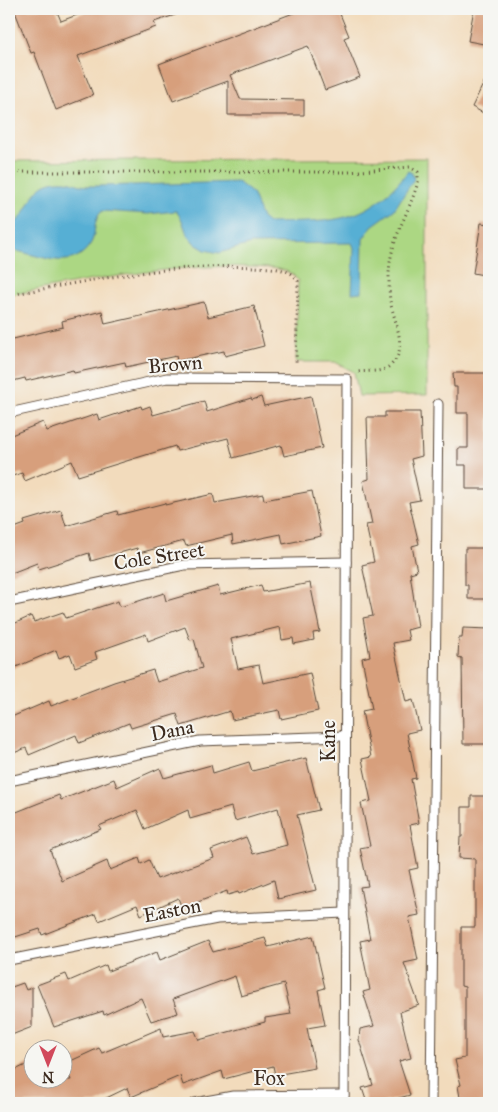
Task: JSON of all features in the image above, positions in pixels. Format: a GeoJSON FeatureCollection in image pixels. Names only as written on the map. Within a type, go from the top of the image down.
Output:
{"type":"FeatureCollection","features":[{"type":"Feature","properties":{"kind":"lane","name":"Brown"},"geometry":{"type":"LineString","coordinates":[[9,413],[167,378],[346,379]]}},
{"type":"Feature","properties":{"kind":"lane","name":"Kane"},"geometry":{"type":"LineString","coordinates":[[344,1099],[346,379]]}},
{"type":"Feature","properties":{"kind":"lane"},"geometry":{"type":"LineString","coordinates":[[431,1103],[438,404]]}},
{"type":"Feature","properties":{"kind":"lane","name":"Cole Street"},"geometry":{"type":"LineString","coordinates":[[9,602],[184,565],[346,562]]}},
{"type":"Feature","properties":{"kind":"lane","name":"Dana"},"geometry":{"type":"LineString","coordinates":[[9,781],[200,741],[345,736]]}},
{"type":"Feature","properties":{"kind":"lane","name":"Easton"},"geometry":{"type":"LineString","coordinates":[[9,960],[217,919],[344,913]]}},
{"type":"Feature","properties":{"kind":"lane","name":"Fox"},"geometry":{"type":"LineString","coordinates":[[195,1103],[233,1096],[344,1099]]}},
{"type":"Feature","properties":{"kind":"path"},"geometry":{"type":"LineString","coordinates":[[9,172],[349,172],[410,167],[418,172],[414,194],[393,245],[390,272],[390,298],[399,339],[398,355],[389,368],[377,373],[354,372],[346,379]]}},
{"type":"Feature","properties":{"kind":"path"},"geometry":{"type":"LineString","coordinates":[[9,295],[101,279],[179,269],[278,268],[292,273],[298,281],[296,378]]}},
{"type":"Feature","properties":{"kind":"green space"},"geometry":{"type":"Polygon","coordinates":[[[427,158],[427,395],[359,396],[354,372],[335,362],[296,362],[298,281],[292,274],[286,271],[267,268],[222,266],[161,270],[9,295],[9,161],[427,158]]]}},
{"type":"Feature","properties":{"kind":"water"},"geometry":{"type":"Polygon","coordinates":[[[408,171],[412,173],[414,179],[394,210],[372,226],[363,239],[362,292],[352,293],[354,248],[352,243],[251,244],[219,253],[205,250],[195,244],[187,234],[176,211],[148,214],[102,211],[97,219],[91,243],[83,253],[74,258],[53,260],[9,250],[9,227],[18,221],[38,191],[44,185],[53,182],[68,181],[81,185],[95,186],[238,182],[252,193],[262,218],[268,223],[311,222],[346,217],[362,211],[393,189],[408,171]]]}},
{"type":"Feature","properties":{"kind":"building"},"geometry":{"type":"Polygon","coordinates":[[[14,9],[56,9],[61,21],[93,9],[186,9],[187,11],[154,22],[156,27],[78,56],[93,95],[56,110],[34,52],[31,53],[14,9]]]}},
{"type":"Feature","properties":{"kind":"building"},"geometry":{"type":"Polygon","coordinates":[[[304,9],[338,9],[349,36],[344,38],[360,77],[325,90],[308,46],[230,75],[240,99],[304,100],[304,115],[228,115],[228,81],[173,101],[159,64],[304,9]]]}},
{"type":"Feature","properties":{"kind":"building"},"geometry":{"type":"Polygon","coordinates":[[[474,9],[489,9],[489,45],[468,41],[474,9]]]}},
{"type":"Feature","properties":{"kind":"building"},"geometry":{"type":"Polygon","coordinates":[[[489,72],[489,116],[472,107],[489,72]]]}},
{"type":"Feature","properties":{"kind":"building"},"geometry":{"type":"Polygon","coordinates":[[[481,223],[489,224],[489,276],[473,273],[481,223]]]}},
{"type":"Feature","properties":{"kind":"building"},"geometry":{"type":"Polygon","coordinates":[[[204,302],[208,317],[254,306],[264,346],[225,356],[224,351],[177,361],[176,356],[126,367],[125,362],[74,373],[73,370],[26,381],[25,378],[9,382],[9,340],[63,327],[62,321],[102,311],[105,324],[204,302]]]}},
{"type":"Feature","properties":{"kind":"building"},"geometry":{"type":"Polygon","coordinates":[[[453,373],[489,373],[489,489],[466,489],[466,465],[458,465],[458,448],[468,448],[468,413],[457,413],[457,387],[454,387],[453,373]]]}},
{"type":"Feature","properties":{"kind":"building"},"geometry":{"type":"Polygon","coordinates":[[[311,396],[322,448],[284,456],[281,445],[233,458],[228,438],[177,451],[175,446],[78,476],[72,461],[25,481],[22,473],[9,477],[9,436],[43,422],[47,431],[97,414],[99,420],[141,406],[142,409],[150,406],[153,415],[204,401],[207,412],[251,398],[252,400],[261,397],[264,406],[311,396]]]}},
{"type":"Feature","properties":{"kind":"building"},"geometry":{"type":"Polygon","coordinates":[[[385,412],[420,412],[422,456],[411,459],[420,500],[409,502],[419,544],[412,546],[417,571],[410,573],[418,627],[407,630],[409,640],[393,643],[406,702],[413,700],[420,730],[407,733],[416,778],[411,779],[419,823],[410,825],[418,868],[409,870],[419,915],[409,917],[418,960],[404,963],[419,1005],[400,1012],[411,1058],[399,1061],[410,1095],[381,1103],[367,1103],[362,1088],[373,1085],[359,1040],[360,1029],[374,1026],[363,992],[370,990],[360,941],[370,939],[360,887],[368,886],[360,848],[370,846],[361,803],[371,801],[362,759],[371,757],[362,711],[372,709],[362,658],[370,656],[363,618],[373,616],[362,565],[374,562],[366,525],[372,524],[363,481],[369,479],[367,417],[385,417],[385,412]]]}},
{"type":"Feature","properties":{"kind":"building"},"geometry":{"type":"Polygon","coordinates":[[[312,491],[321,536],[283,544],[281,534],[233,544],[232,535],[186,546],[184,541],[139,553],[137,548],[91,561],[89,553],[39,569],[37,563],[9,574],[9,530],[25,524],[24,521],[61,510],[66,526],[117,511],[118,515],[165,503],[165,505],[213,494],[215,503],[263,494],[264,500],[312,491]]]}},
{"type":"Feature","properties":{"kind":"building"},"geometry":{"type":"Polygon","coordinates":[[[465,548],[489,548],[489,599],[468,599],[468,585],[465,585],[465,548]]]}},
{"type":"Feature","properties":{"kind":"building"},"geometry":{"type":"Polygon","coordinates":[[[310,583],[320,632],[313,633],[314,640],[294,644],[293,638],[282,640],[280,627],[231,639],[238,669],[259,665],[263,683],[310,673],[318,711],[281,719],[279,710],[232,720],[230,711],[181,726],[177,714],[131,728],[129,723],[79,743],[76,735],[29,755],[26,748],[9,755],[9,718],[49,701],[51,706],[114,682],[153,670],[157,682],[202,668],[194,639],[190,640],[185,627],[148,641],[146,634],[95,652],[97,659],[75,667],[70,654],[59,658],[56,650],[9,670],[9,626],[31,616],[34,622],[63,612],[66,618],[118,601],[120,607],[164,593],[166,601],[218,586],[220,595],[261,585],[263,592],[310,583]]]}},
{"type":"Feature","properties":{"kind":"building"},"geometry":{"type":"Polygon","coordinates":[[[463,628],[489,629],[489,744],[463,744],[462,658],[458,657],[459,638],[462,638],[463,628]]]}},
{"type":"Feature","properties":{"kind":"building"},"geometry":{"type":"Polygon","coordinates":[[[306,758],[319,810],[297,815],[316,890],[278,899],[274,880],[239,894],[238,892],[228,895],[227,891],[182,908],[178,898],[141,915],[137,905],[99,921],[96,914],[42,935],[40,929],[9,939],[9,815],[59,795],[61,800],[114,779],[117,787],[160,768],[164,778],[211,765],[213,773],[249,762],[252,771],[306,758]],[[231,807],[190,819],[188,810],[145,829],[137,810],[99,826],[101,829],[50,850],[62,881],[107,861],[110,870],[139,858],[141,864],[149,860],[157,879],[214,858],[211,850],[246,837],[253,854],[287,845],[278,808],[235,821],[231,807]]]}},
{"type":"Feature","properties":{"kind":"building"},"geometry":{"type":"Polygon","coordinates":[[[471,796],[489,796],[489,1103],[461,1103],[458,1086],[461,1085],[455,1060],[465,1058],[465,987],[461,986],[461,927],[475,927],[475,859],[459,858],[460,837],[462,837],[462,807],[471,807],[471,796]]]}},
{"type":"Feature","properties":{"kind":"building"},"geometry":{"type":"Polygon","coordinates":[[[313,936],[325,988],[318,990],[325,1025],[307,1028],[315,1068],[275,1075],[273,1066],[224,1079],[222,1071],[183,1085],[180,1076],[131,1097],[127,1088],[96,1103],[9,1103],[9,1073],[22,1067],[22,1090],[72,1090],[72,1060],[99,1048],[102,1053],[161,1028],[163,1037],[195,1031],[199,1040],[265,1022],[265,1018],[291,1014],[284,984],[241,996],[235,976],[173,999],[178,1013],[151,1021],[141,998],[104,1015],[103,1011],[54,1027],[37,985],[66,974],[69,981],[106,965],[108,971],[157,952],[160,960],[208,941],[213,952],[265,938],[268,947],[313,936]]]}},
{"type":"Feature","properties":{"kind":"building"},"geometry":{"type":"Polygon","coordinates":[[[23,983],[26,990],[32,987],[32,1027],[9,1036],[9,988],[23,983]]]}}]}
